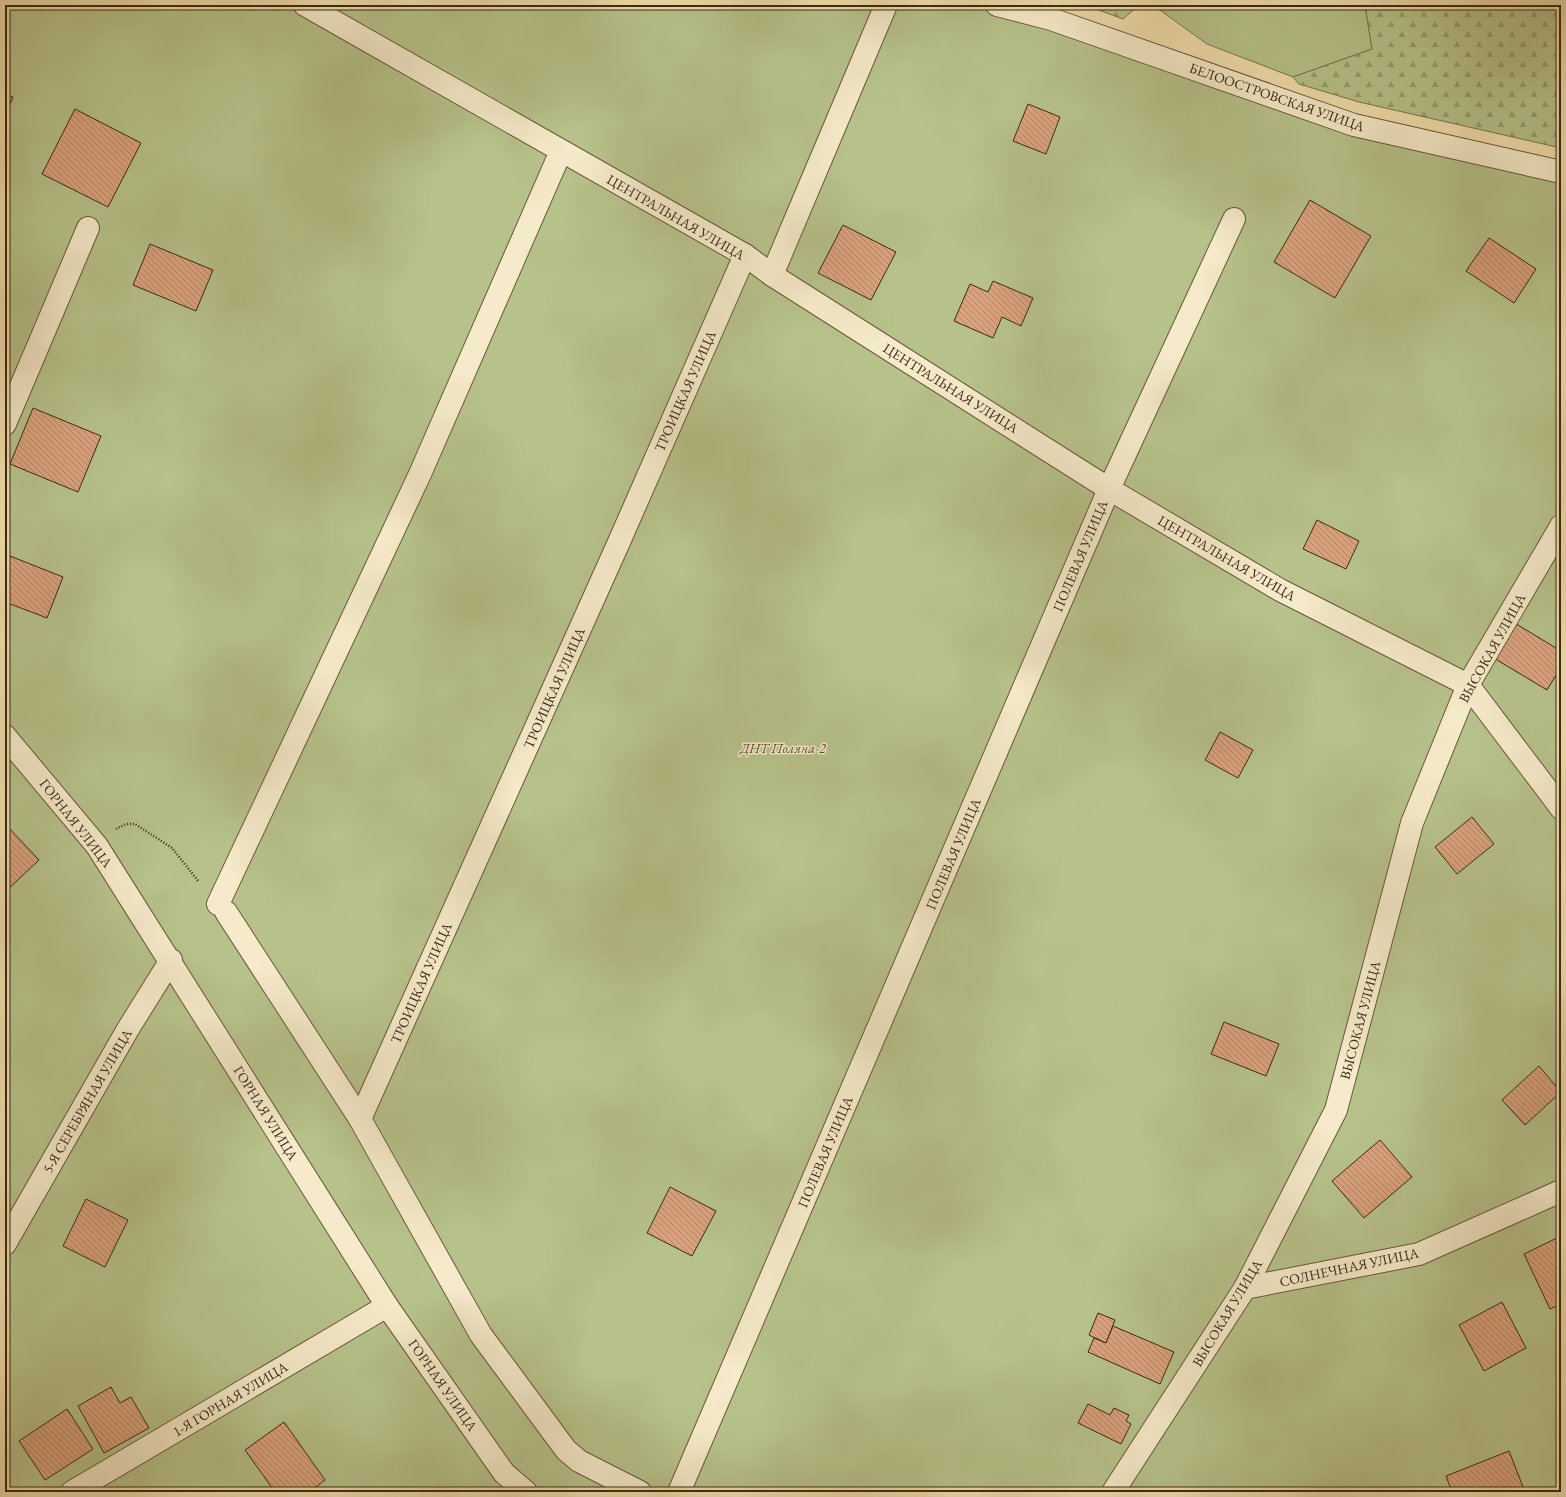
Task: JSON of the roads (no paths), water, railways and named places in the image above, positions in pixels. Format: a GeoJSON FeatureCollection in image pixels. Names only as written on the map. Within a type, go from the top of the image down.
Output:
{"type":"FeatureCollection","features":[{"type":"Feature","properties":{"kind":"street","name":"ЦЕНТРАЛЬНАЯ УЛИЦА"},"geometry":{"type":"LineString","coordinates":[[305,5],[745,255],[772,275],[1109,489],[1280,590],[1468,685],[1561,808]]}},
{"type":"Feature","properties":{"kind":"street"},"geometry":{"type":"LineString","coordinates":[[772,275],[886,5]]}},
{"type":"Feature","properties":{"kind":"street","name":"БЕЛООСТРОВСКАЯ УЛИЦА"},"geometry":{"type":"LineString","coordinates":[[997,5],[1051,19],[1354,125],[1561,172]]}},
{"type":"Feature","properties":{"kind":"street"},"geometry":{"type":"LineString","coordinates":[[561,151],[420,474],[222,908],[360,1119],[481,1335],[566,1450],[579,1461],[640,1492]]}},
{"type":"Feature","properties":{"kind":"street","name":"ПОЛЕВАЯ УЛИЦА"},"geometry":{"type":"LineString","coordinates":[[679,1492],[1109,489],[1234,219]]}},
{"type":"Feature","properties":{"kind":"street"},"geometry":{"type":"LineString","coordinates":[[5,424],[88,228]]}},
{"type":"Feature","properties":{"kind":"street","name":"ТРОИЦКАЯ УЛИЦА"},"geometry":{"type":"LineString","coordinates":[[360,1119],[620,542],[745,255]]}},
{"type":"Feature","properties":{"kind":"street","name":"ВЫСОКАЯ УЛИЦА"},"geometry":{"type":"LineString","coordinates":[[1113,1492],[1245,1288],[1336,1110],[1412,823],[1468,685],[1561,526]]}},
{"type":"Feature","properties":{"kind":"street","name":"ГОРНАЯ УЛИЦА"},"geometry":{"type":"LineString","coordinates":[[5,736],[95,843],[171,960],[388,1306],[504,1473],[526,1492]]}},
{"type":"Feature","properties":{"kind":"street","name":"5-Я СЕРЕБРЯНАЯ УЛИЦА"},"geometry":{"type":"LineString","coordinates":[[5,1244],[128,1029],[171,960]]}},
{"type":"Feature","properties":{"kind":"street","name":"СОЛНЕЧНАЯ УЛИЦА"},"geometry":{"type":"LineString","coordinates":[[1245,1288],[1419,1254],[1561,1191]]}},
{"type":"Feature","properties":{"kind":"street","name":"1-Я ГОРНАЯ УЛИЦА"},"geometry":{"type":"LineString","coordinates":[[72,1492],[388,1306]]}},
{"type":"Feature","properties":{"kind":"park label","name":"ДНТ Поляна-2"},"geometry":{"type":"Point","coordinates":[783,748]}}]}
